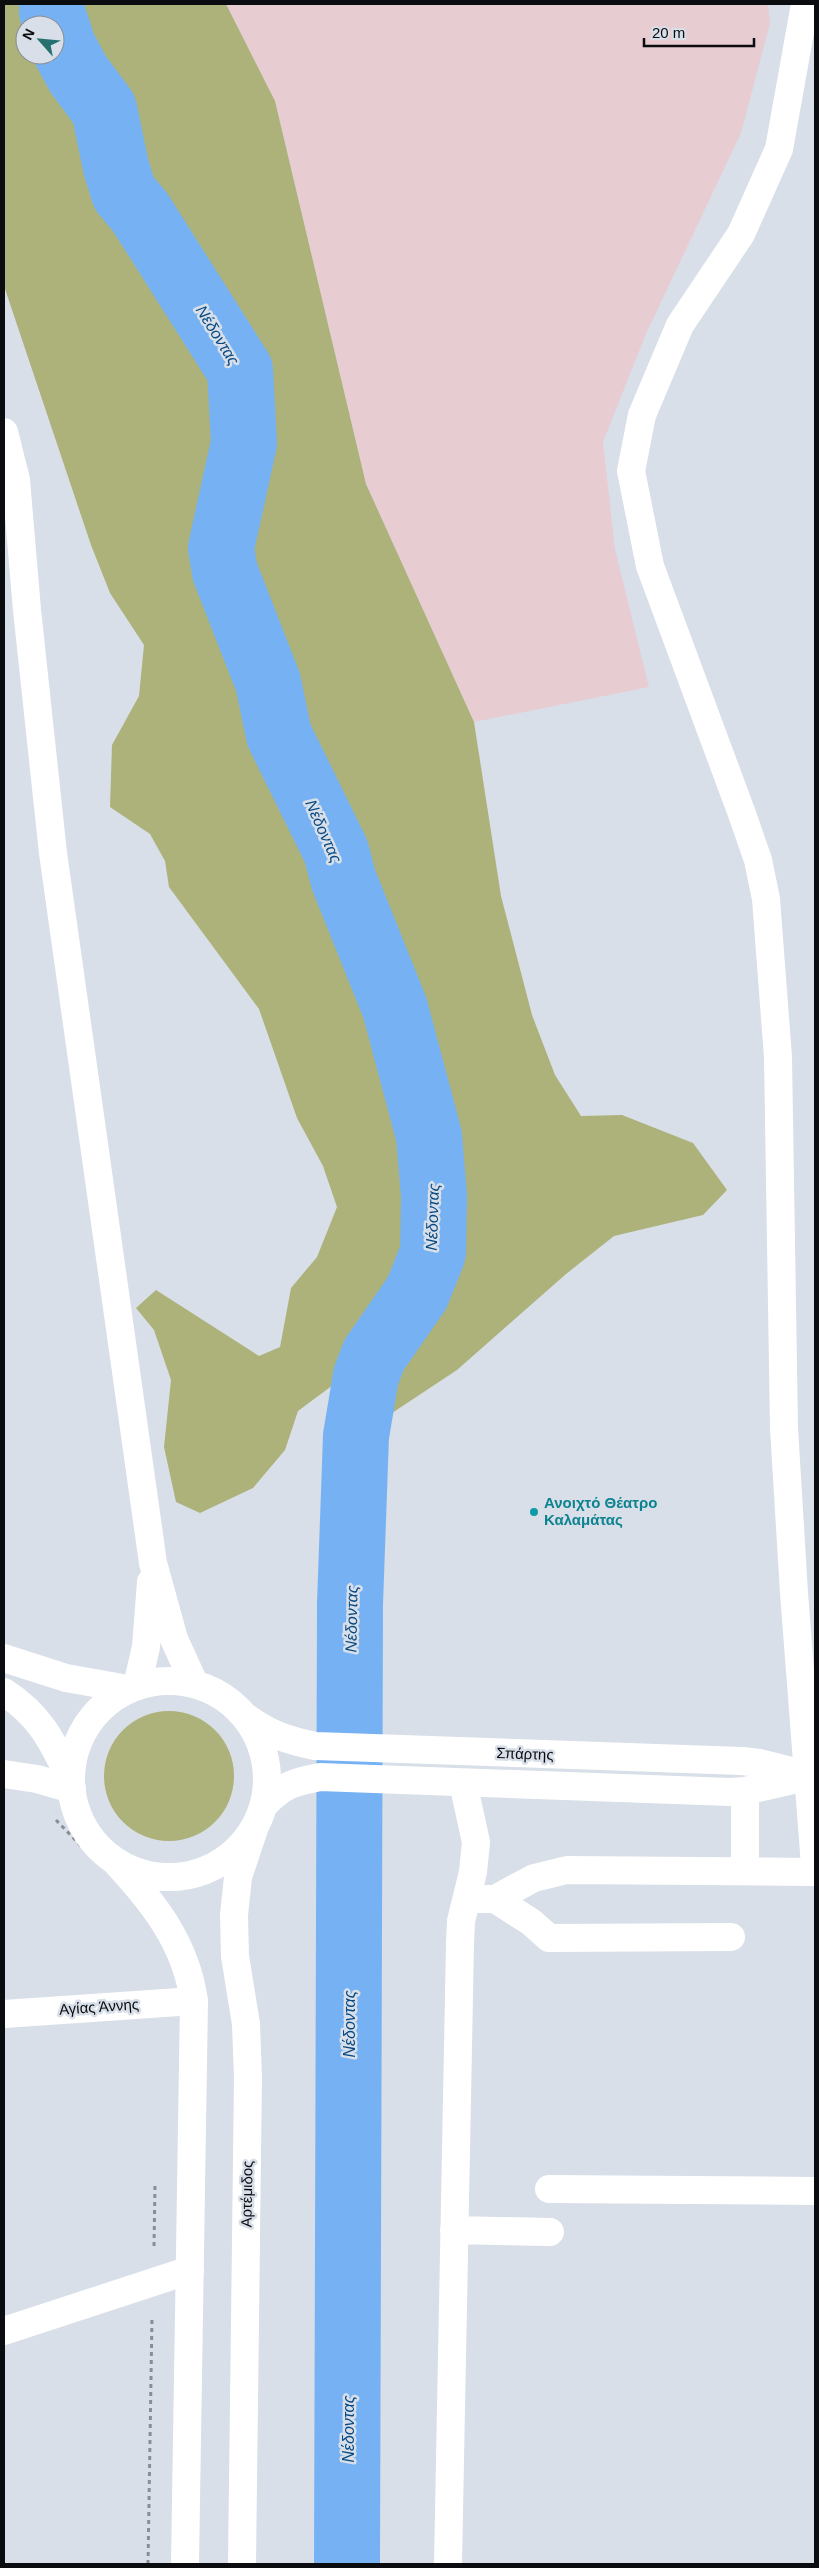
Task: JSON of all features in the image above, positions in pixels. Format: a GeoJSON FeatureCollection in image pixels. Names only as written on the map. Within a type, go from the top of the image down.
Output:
{"type":"FeatureCollection","features":[{"type":"Feature","properties":{"kind":"main road"},"geometry":{"type":"LineString","coordinates":[[805,4],[779,149],[741,234],[680,325],[642,415],[631,470],[650,566],[742,814],[758,860],[766,899],[778,1058],[784,1428],[794,1593],[812,1776],[815,1864]]}},
{"type":"Feature","properties":{"kind":"main road"},"geometry":{"type":"LineString","coordinates":[[4,432],[16,480],[27,610],[54,853],[152,1563],[174,1639],[194,1683]]}},
{"type":"Feature","properties":{"kind":"main road"},"geometry":{"type":"LineString","coordinates":[[132,1687],[146,1647],[152,1563]]}},
{"type":"Feature","properties":{"kind":"main road"},"geometry":{"type":"LineString","coordinates":[[4,1658],[66,1678],[132,1687]]}},
{"type":"Feature","properties":{"kind":"main road"},"geometry":{"type":"LineString","coordinates":[[185,2564],[194,2000],[185,1959],[146,1894],[103,1859],[99,1848],[85,1830],[74,1806],[71,1784],[74,1751],[87,1724],[106,1703],[132,1687],[162,1680],[194,1683],[225,1697],[247,1718]]}},
{"type":"Feature","properties":{"kind":"main road"},"geometry":{"type":"LineString","coordinates":[[4,1692],[16,1700],[47,1731],[71,1784]]}},
{"type":"Feature","properties":{"kind":"main road","name":"Σπάρτης"},"geometry":{"type":"LineString","coordinates":[[247,1718],[268,1732],[287,1740],[315,1746],[742,1761],[760,1763],[812,1776]]}},
{"type":"Feature","properties":{"kind":"main road","name":"Αρτέμιδος"},"geometry":{"type":"LineString","coordinates":[[242,2564],[248,2077],[246,2024],[235,1956],[234,1915],[238,1878],[259,1817],[268,1777],[263,1748],[247,1718]]}},
{"type":"Feature","properties":{"kind":"main road"},"geometry":{"type":"LineString","coordinates":[[4,1774],[71,1784]]}},
{"type":"Feature","properties":{"kind":"main road","name":"Σπάρτης"},"geometry":{"type":"LineString","coordinates":[[103,1859],[142,1874],[169,1877],[196,1873],[225,1859],[238,1849],[279,1789],[304,1780],[329,1777],[745,1792],[812,1776]]}},
{"type":"Feature","properties":{"kind":"main road"},"geometry":{"type":"LineString","coordinates":[[448,2564],[460,1943],[465,1898],[472,1872],[476,1842],[463,1783]]}},
{"type":"Feature","properties":{"kind":"main road"},"geometry":{"type":"LineString","coordinates":[[745,1792],[745,1871]]}},
{"type":"Feature","properties":{"kind":"main road"},"geometry":{"type":"LineString","coordinates":[[495,1899],[528,1880],[549,1873],[567,1870],[815,1872]]}},
{"type":"Feature","properties":{"kind":"main road"},"geometry":{"type":"LineString","coordinates":[[465,1898],[495,1899],[539,1928],[549,1938],[731,1937]]}},
{"type":"Feature","properties":{"kind":"main road","name":"Αγίας Άννης"},"geometry":{"type":"LineString","coordinates":[[4,2014],[194,2000]]}},
{"type":"Feature","properties":{"kind":"main road"},"geometry":{"type":"LineString","coordinates":[[548,2188],[815,2190]]}},
{"type":"Feature","properties":{"kind":"main road"},"geometry":{"type":"LineString","coordinates":[[454,2230],[550,2232]]}},
{"type":"Feature","properties":{"kind":"main road"},"geometry":{"type":"LineString","coordinates":[[4,2331],[153,2284],[190,2270]]}},
{"type":"Feature","properties":{"kind":"path"},"geometry":{"type":"LineString","coordinates":[[52,1815],[103,1859]]}},
{"type":"Feature","properties":{"kind":"path"},"geometry":{"type":"LineString","coordinates":[[148,2564],[155,2184]]}},
{"type":"Feature","properties":{"kind":"shaded area"},"geometry":{"type":"Polygon","coordinates":[[[226,4],[768,4],[770,24],[741,133],[646,334],[603,442],[615,549],[649,687],[474,722],[366,484],[275,101],[226,4]]]}},
{"type":"Feature","properties":{"kind":"green space"},"geometry":{"type":"Polygon","coordinates":[[[4,4],[226,4],[275,101],[366,484],[474,722],[501,896],[532,1015],[555,1075],[581,1116],[622,1115],[693,1143],[727,1190],[703,1215],[614,1236],[566,1274],[457,1370],[386,1417],[375,1406],[333,1385],[298,1411],[285,1450],[253,1488],[200,1513],[176,1502],[164,1447],[171,1380],[154,1330],[136,1308],[156,1290],[259,1356],[280,1347],[291,1288],[317,1257],[337,1207],[323,1166],[297,1118],[259,1009],[169,887],[165,861],[150,834],[110,807],[112,745],[139,696],[144,645],[110,593],[91,545],[4,286],[4,4]]]}},
{"type":"Feature","properties":{"kind":"green space"},"geometry":{"type":"Polygon","coordinates":[[[169,1711],[182,1712],[194,1716],[215,1730],[229,1751],[233,1763],[233,1789],[229,1801],[215,1822],[194,1836],[182,1840],[169,1841],[156,1840],[144,1836],[123,1822],[109,1801],[105,1789],[104,1776],[105,1763],[109,1751],[123,1730],[144,1716],[156,1712],[169,1711]]]}},
{"type":"Feature","properties":{"kind":"waterway","name":"Νέδoντας"},"geometry":{"type":"LineString","coordinates":[[52,4],[52,12],[63,46],[78,74],[104,109],[116,167],[124,193],[140,212],[240,370],[244,443],[221,548],[225,572],[268,682],[279,735],[336,851],[344,881],[395,1008],[429,1136],[434,1196],[433,1253],[417,1293],[374,1355],[366,1376],[356,1436],[350,1604],[347,2564]]}},
{"type":"Feature","properties":{"kind":"place","name":"Ανοιχτό Θέατρο Καλαμάτας"},"geometry":{"type":"Point","coordinates":[534,1512]}}]}
